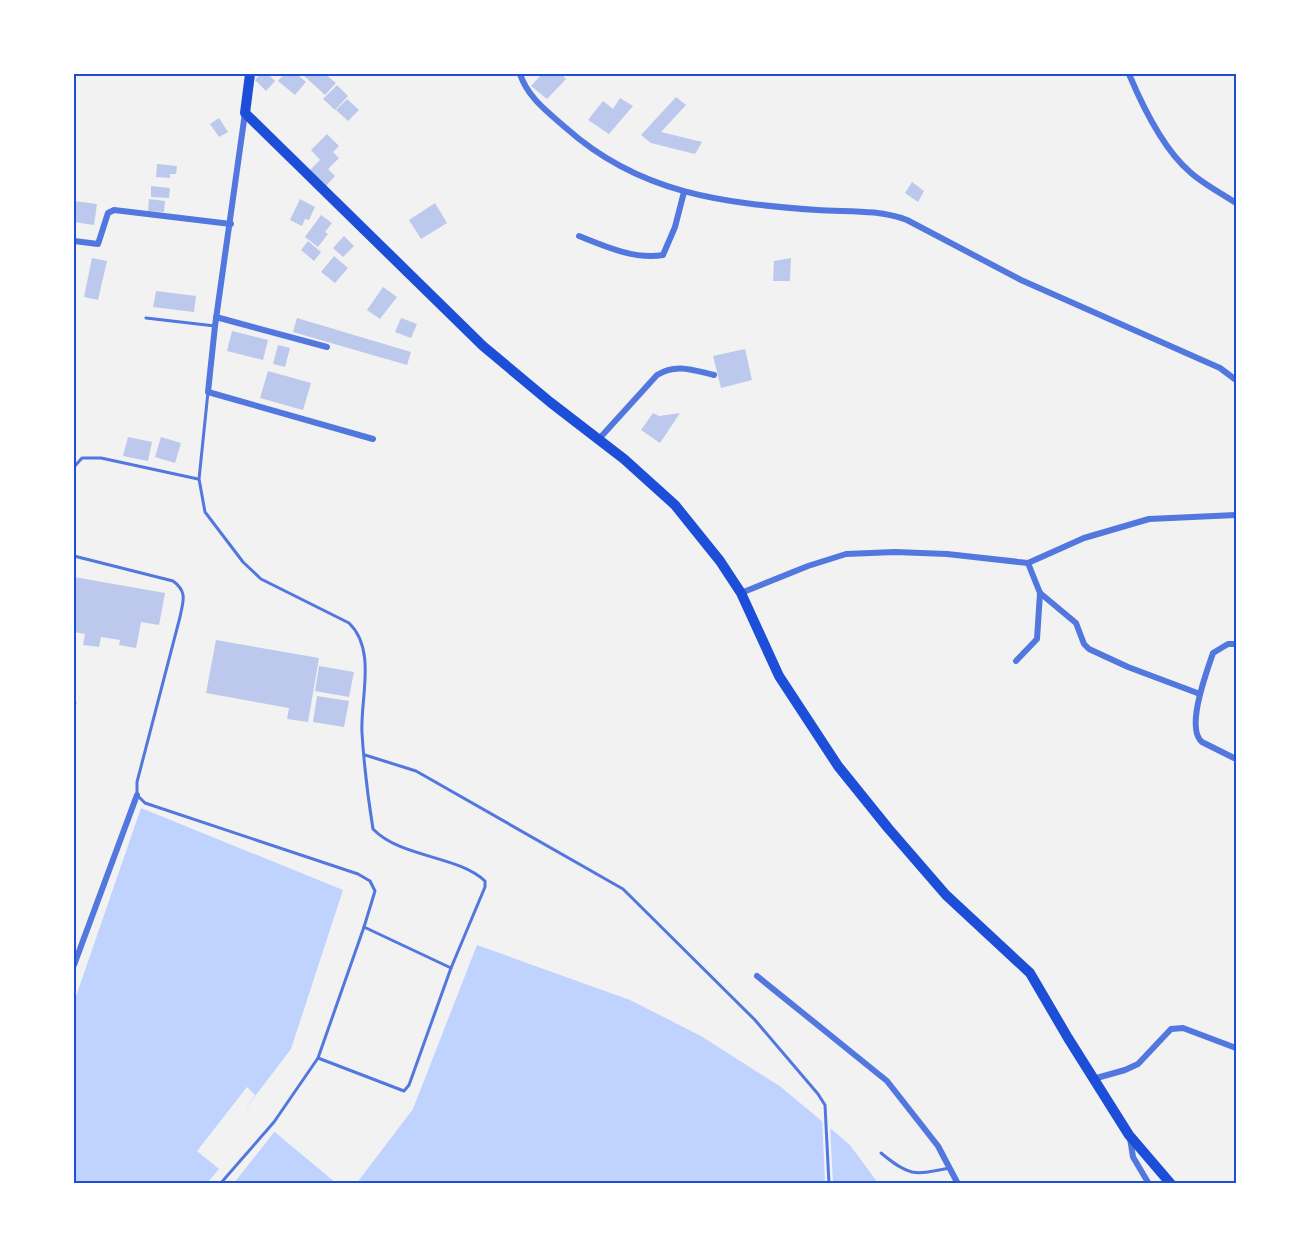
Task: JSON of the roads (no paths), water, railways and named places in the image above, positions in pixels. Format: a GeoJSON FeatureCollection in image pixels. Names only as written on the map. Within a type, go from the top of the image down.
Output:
{"type":"FeatureCollection","features":[{"type":"Feature","properties":{"kind":"highway"},"geometry":{"type":"LineString","coordinates":[[250,74],[245,113],[483,346],[624,459],[675,506],[720,561],[741,593],[779,676],[838,766],[946,895],[1030,973],[1130,1135],[1171,1184]]}},
{"type":"Feature","properties":{"kind":"street"},"geometry":{"type":"LineString","coordinates":[[520,74],[525,87],[537,102],[573,135],[637,175],[684,192],[744,203],[836,211],[872,211],[900,217],[1021,280],[1220,368],[1236,380]]}},
{"type":"Feature","properties":{"kind":"street"},"geometry":{"type":"LineString","coordinates":[[1129,74],[1156,128],[1176,158],[1191,173],[1236,203]]}},
{"type":"Feature","properties":{"kind":"street"},"geometry":{"type":"LineString","coordinates":[[245,113],[216,317],[208,392],[372,439]]}},
{"type":"Feature","properties":{"kind":"street"},"geometry":{"type":"LineString","coordinates":[[579,236],[629,253],[655,257],[663,255],[675,226],[684,192]]}},
{"type":"Feature","properties":{"kind":"street"},"geometry":{"type":"LineString","coordinates":[[74,241],[98,244],[108,213],[114,210],[231,224]]}},
{"type":"Feature","properties":{"kind":"street"},"geometry":{"type":"LineString","coordinates":[[216,317],[327,347]]}},
{"type":"Feature","properties":{"kind":"street"},"geometry":{"type":"LineString","coordinates":[[598,440],[657,375],[667,369],[680,367],[714,375]]}},
{"type":"Feature","properties":{"kind":"street"},"geometry":{"type":"LineString","coordinates":[[741,593],[808,566],[846,554],[895,552],[947,554],[1028,563],[1084,538],[1149,519],[1236,515]]}},
{"type":"Feature","properties":{"kind":"street"},"geometry":{"type":"LineString","coordinates":[[1016,662],[1038,639],[1040,593],[1028,563]]}},
{"type":"Feature","properties":{"kind":"street"},"geometry":{"type":"LineString","coordinates":[[1040,593],[1076,623],[1084,644],[1089,649],[1128,667],[1200,694]]}},
{"type":"Feature","properties":{"kind":"street"},"geometry":{"type":"LineString","coordinates":[[1236,644],[1228,645],[1213,653],[1200,694],[1195,728],[1197,737],[1236,759]]}},
{"type":"Feature","properties":{"kind":"street"},"geometry":{"type":"LineString","coordinates":[[74,965],[137,795]]}},
{"type":"Feature","properties":{"kind":"street"},"geometry":{"type":"LineString","coordinates":[[757,975],[884,1077],[938,1146],[958,1184]]}},
{"type":"Feature","properties":{"kind":"street"},"geometry":{"type":"LineString","coordinates":[[1094,1078],[1138,1064],[1172,1029],[1183,1028],[1236,1048]]}},
{"type":"Feature","properties":{"kind":"street"},"geometry":{"type":"LineString","coordinates":[[1130,1135],[1133,1157],[1149,1184]]}},
{"type":"Feature","properties":{"kind":"lane"},"geometry":{"type":"LineString","coordinates":[[146,318],[215,326]]}},
{"type":"Feature","properties":{"kind":"lane"},"geometry":{"type":"LineString","coordinates":[[208,392],[199,479],[205,512],[243,562],[261,579],[349,623],[356,629],[361,639],[365,668],[362,732],[373,830],[385,841],[471,872],[485,881],[485,887],[409,1085],[404,1090],[318,1059]]}},
{"type":"Feature","properties":{"kind":"lane"},"geometry":{"type":"LineString","coordinates":[[74,467],[82,458],[101,458],[199,479]]}},
{"type":"Feature","properties":{"kind":"lane"},"geometry":{"type":"LineString","coordinates":[[74,556],[172,581],[181,587],[184,595],[137,782],[137,795],[145,803],[358,874],[370,881],[375,891],[318,1059],[274,1122],[220,1184]]}},
{"type":"Feature","properties":{"kind":"lane"},"geometry":{"type":"LineString","coordinates":[[365,754],[416,771],[623,889],[755,1020],[818,1094],[825,1105],[829,1184]]}},
{"type":"Feature","properties":{"kind":"lane"},"geometry":{"type":"LineString","coordinates":[[364,927],[452,968]]}},
{"type":"Feature","properties":{"kind":"lane"},"geometry":{"type":"LineString","coordinates":[[881,1153],[907,1172],[923,1174],[950,1168]]}},
{"type":"Feature","properties":{"kind":"water"},"geometry":{"type":"Polygon","coordinates":[[[141,808],[343,890],[291,1049],[246,1108],[336,1183],[74,1184],[74,1002],[141,808]]]}},
{"type":"Feature","properties":{"kind":"water"},"geometry":{"type":"Polygon","coordinates":[[[477,945],[630,1000],[701,1036],[781,1087],[850,1145],[878,1183],[356,1184],[413,1109],[477,945]]]}}]}
